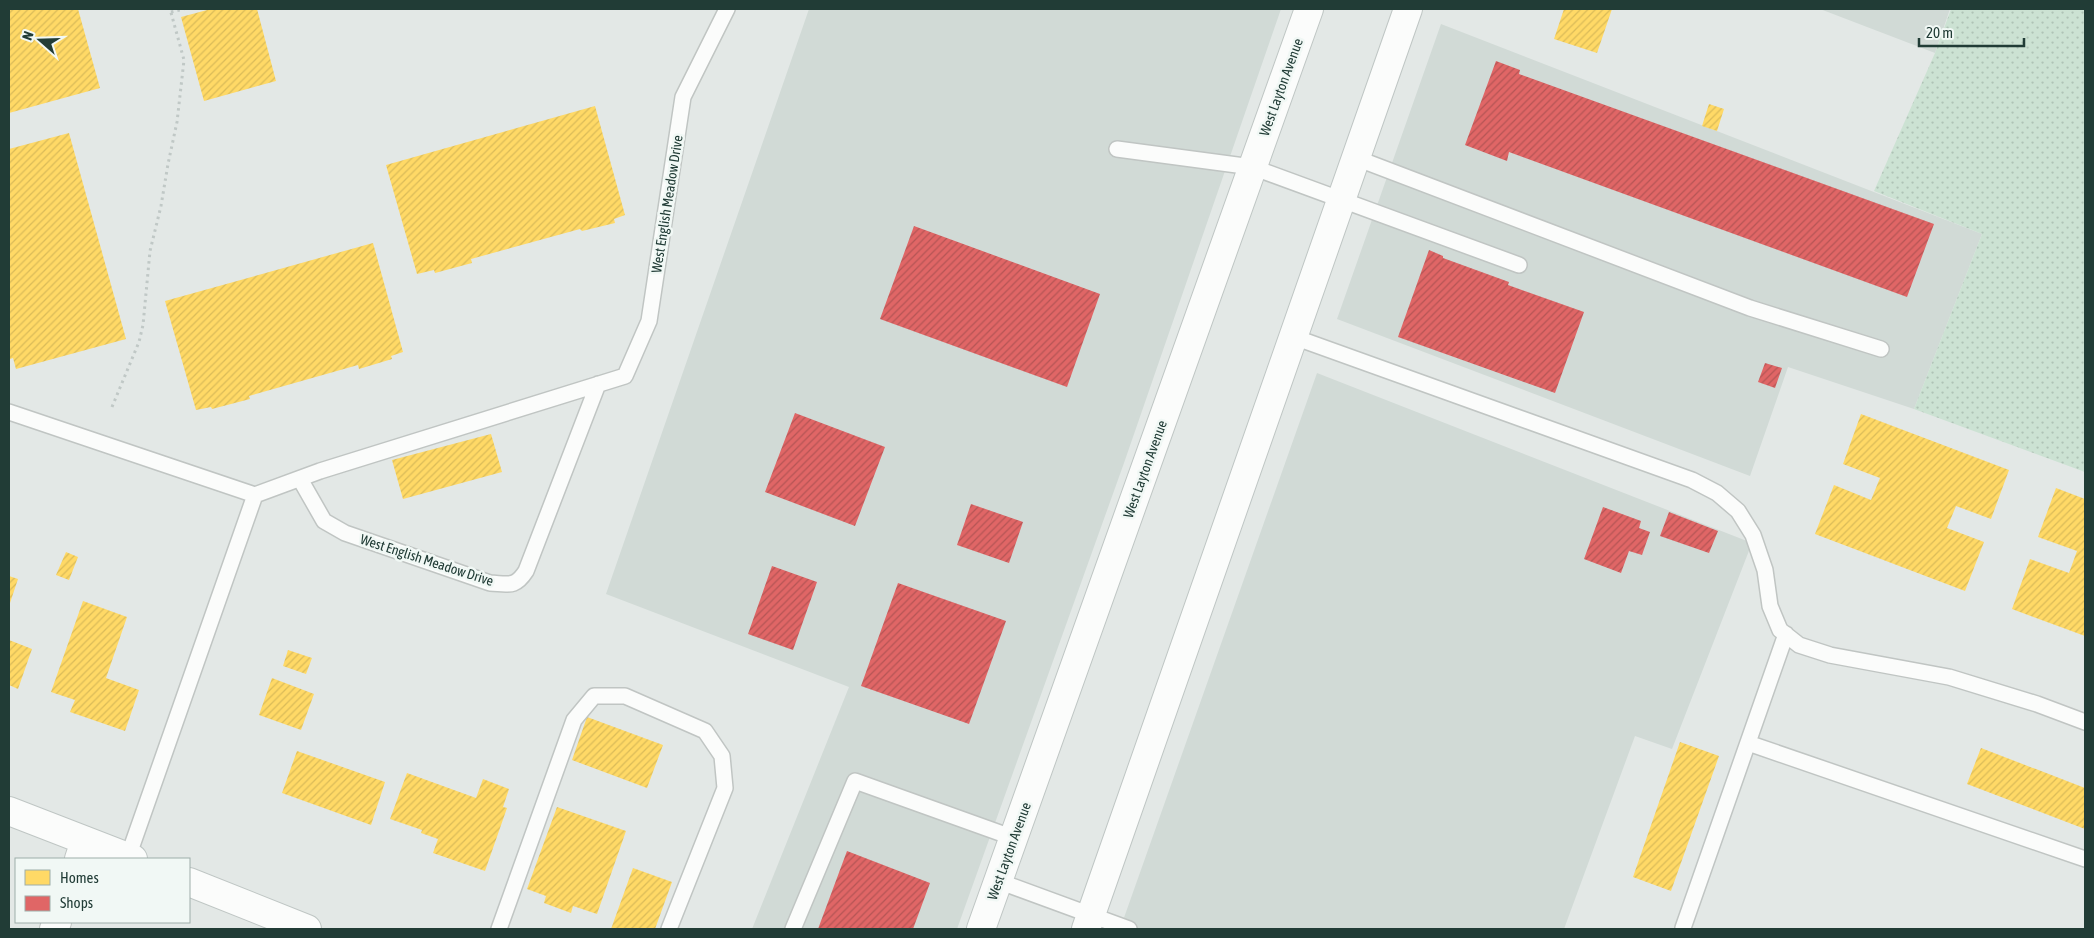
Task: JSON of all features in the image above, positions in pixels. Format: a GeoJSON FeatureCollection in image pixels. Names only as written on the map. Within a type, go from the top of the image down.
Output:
{"type":"FeatureCollection","features":[{"type":"Feature","properties":{"kind":"main road","name":"West Layton Avenue"},"geometry":{"type":"LineString","coordinates":[[981,929],[1309,9]]}},
{"type":"Feature","properties":{"kind":"main road"},"geometry":{"type":"LineString","coordinates":[[1089,922],[1408,9]]}},
{"type":"Feature","properties":{"kind":"main road"},"geometry":{"type":"LineString","coordinates":[[9,811],[82,850],[130,858]]}},
{"type":"Feature","properties":{"kind":"main road"},"geometry":{"type":"LineString","coordinates":[[190,882],[307,929]]}},
{"type":"Feature","properties":{"kind":"lane","name":"West English Meadow Drive"},"geometry":{"type":"LineString","coordinates":[[255,495],[300,478],[625,376],[649,321],[683,97],[727,9]]}},
{"type":"Feature","properties":{"kind":"lane"},"geometry":{"type":"LineString","coordinates":[[1117,148],[1252,167],[1519,265]]}},
{"type":"Feature","properties":{"kind":"lane"},"geometry":{"type":"LineString","coordinates":[[1356,158],[1750,308],[1881,350]]}},
{"type":"Feature","properties":{"kind":"lane"},"geometry":{"type":"LineString","coordinates":[[1294,337],[1692,480],[1717,493],[1738,511],[1753,535],[1765,570],[1770,606],[1780,630],[1799,645],[1830,656],[1949,677],[2038,704],[2085,722]]}},
{"type":"Feature","properties":{"kind":"lane","name":"West English Meadow Drive"},"geometry":{"type":"LineString","coordinates":[[300,478],[324,521],[345,533],[490,583],[513,585],[520,581],[526,571],[598,384]]}},
{"type":"Feature","properties":{"kind":"lane"},"geometry":{"type":"LineString","coordinates":[[9,412],[255,495],[130,858]]}},
{"type":"Feature","properties":{"kind":"lane"},"geometry":{"type":"LineString","coordinates":[[1683,928],[1786,634]]}},
{"type":"Feature","properties":{"kind":"lane"},"geometry":{"type":"LineString","coordinates":[[499,929],[574,720],[594,696],[625,696],[705,731],[722,756],[725,788],[669,929]]}},
{"type":"Feature","properties":{"kind":"lane"},"geometry":{"type":"LineString","coordinates":[[1748,743],[2085,859]]}},
{"type":"Feature","properties":{"kind":"lane"},"geometry":{"type":"LineString","coordinates":[[793,929],[855,781],[1014,838]]}},
{"type":"Feature","properties":{"kind":"lane"},"geometry":{"type":"LineString","coordinates":[[998,881],[1089,922],[1129,929]]}},
{"type":"Feature","properties":{"kind":"path"},"geometry":{"type":"LineString","coordinates":[[112,407],[139,342],[143,325],[150,251],[161,206],[166,171],[177,122],[184,60],[171,11],[184,9]]}},
{"type":"Feature","properties":{"kind":"shaded area"},"geometry":{"type":"Polygon","coordinates":[[[809,9],[1281,9],[1124,463],[957,929],[752,929],[849,687],[606,594],[809,9]]]}},
{"type":"Feature","properties":{"kind":"shaded area"},"geometry":{"type":"Polygon","coordinates":[[[1820,9],[1950,9],[1935,53],[1820,9]]]}},
{"type":"Feature","properties":{"kind":"shaded area"},"geometry":{"type":"Polygon","coordinates":[[[1441,24],[1982,234],[1914,409],[1788,367],[1750,476],[1337,319],[1441,24]]]}},
{"type":"Feature","properties":{"kind":"shaded area"},"geometry":{"type":"Polygon","coordinates":[[[1317,373],[1752,543],[1672,749],[1635,736],[1564,929],[1120,929],[1317,373]]]}},
{"type":"Feature","properties":{"kind":"green space"},"geometry":{"type":"Polygon","coordinates":[[[1951,9],[2085,9],[2085,472],[1914,409],[1982,234],[1874,191],[1935,53],[1951,9]]]}},
{"type":"Feature","properties":{"kind":"building: Homes"},"geometry":{"type":"Polygon","coordinates":[[[9,9],[78,9],[100,88],[9,113],[9,9]]]}},
{"type":"Feature","properties":{"kind":"building: Homes"},"geometry":{"type":"Polygon","coordinates":[[[211,9],[257,9],[276,81],[204,101],[181,17],[211,9]]]}},
{"type":"Feature","properties":{"kind":"building: Homes"},"geometry":{"type":"Polygon","coordinates":[[[1564,9],[1612,9],[1597,53],[1554,39],[1564,9]]]}},
{"type":"Feature","properties":{"kind":"building: Homes"},"geometry":{"type":"Polygon","coordinates":[[[1709,104],[1724,109],[1717,131],[1702,126],[1709,104]]]}},
{"type":"Feature","properties":{"kind":"building: Homes"},"geometry":{"type":"Polygon","coordinates":[[[595,106],[625,215],[614,219],[615,223],[582,231],[580,229],[471,259],[472,263],[435,273],[434,270],[417,274],[386,165],[595,106]]]}},
{"type":"Feature","properties":{"kind":"building: Homes"},"geometry":{"type":"Polygon","coordinates":[[[69,133],[126,339],[16,369],[13,358],[10,359],[9,355],[9,149],[69,133]]]}},
{"type":"Feature","properties":{"kind":"building: Homes"},"geometry":{"type":"Polygon","coordinates":[[[373,243],[403,352],[391,356],[392,359],[359,369],[358,365],[249,396],[250,399],[212,409],[211,407],[196,410],[165,301],[373,243]]]}},
{"type":"Feature","properties":{"kind":"building: Homes"},"geometry":{"type":"Polygon","coordinates":[[[1861,414],[2009,470],[1991,519],[1956,506],[1947,528],[1984,542],[1965,591],[1815,534],[1834,485],[1871,500],[1880,478],[1843,464],[1861,414]]]}},
{"type":"Feature","properties":{"kind":"building: Homes"},"geometry":{"type":"Polygon","coordinates":[[[491,434],[502,472],[403,499],[392,460],[491,434]]]}},
{"type":"Feature","properties":{"kind":"building: Homes"},"geometry":{"type":"Polygon","coordinates":[[[2056,488],[2085,499],[2085,636],[2012,609],[2030,559],[2069,573],[2077,551],[2038,537],[2056,488]]]}},
{"type":"Feature","properties":{"kind":"building: Homes"},"geometry":{"type":"Polygon","coordinates":[[[66,552],[78,557],[69,580],[56,575],[66,552]]]}},
{"type":"Feature","properties":{"kind":"building: Homes"},"geometry":{"type":"Polygon","coordinates":[[[9,576],[18,579],[9,606],[9,576]]]}},
{"type":"Feature","properties":{"kind":"building: Homes"},"geometry":{"type":"Polygon","coordinates":[[[83,601],[127,617],[106,678],[139,690],[125,731],[70,712],[75,700],[51,692],[83,601]]]}},
{"type":"Feature","properties":{"kind":"building: Homes"},"geometry":{"type":"Polygon","coordinates":[[[9,640],[32,649],[18,689],[9,685],[9,640]]]}},
{"type":"Feature","properties":{"kind":"building: Homes"},"geometry":{"type":"Polygon","coordinates":[[[288,650],[312,658],[306,674],[283,666],[288,650]]]}},
{"type":"Feature","properties":{"kind":"building: Homes"},"geometry":{"type":"Polygon","coordinates":[[[272,678],[314,694],[301,730],[259,715],[272,678]]]}},
{"type":"Feature","properties":{"kind":"building: Homes"},"geometry":{"type":"Polygon","coordinates":[[[587,717],[663,745],[647,788],[572,760],[587,717]]]}},
{"type":"Feature","properties":{"kind":"building: Homes"},"geometry":{"type":"Polygon","coordinates":[[[1680,742],[1719,756],[1671,891],[1633,877],[1680,742]]]}},
{"type":"Feature","properties":{"kind":"building: Homes"},"geometry":{"type":"Polygon","coordinates":[[[1981,748],[2085,788],[2085,829],[1967,784],[1981,748]]]}},
{"type":"Feature","properties":{"kind":"building: Homes"},"geometry":{"type":"Polygon","coordinates":[[[297,751],[385,782],[371,825],[282,793],[297,751]]]}},
{"type":"Feature","properties":{"kind":"building: Homes"},"geometry":{"type":"Polygon","coordinates":[[[407,773],[476,798],[483,779],[509,789],[503,807],[507,808],[485,871],[433,853],[438,839],[421,833],[422,830],[390,819],[407,773]]]}},
{"type":"Feature","properties":{"kind":"building: Homes"},"geometry":{"type":"Polygon","coordinates":[[[557,807],[626,831],[597,914],[573,906],[571,913],[544,903],[546,896],[527,889],[557,807]]]}},
{"type":"Feature","properties":{"kind":"building: Homes"},"geometry":{"type":"Polygon","coordinates":[[[633,868],[672,882],[655,929],[611,929],[633,868]]]}},
{"type":"Feature","properties":{"kind":"building: Shops"},"geometry":{"type":"Polygon","coordinates":[[[1496,61],[1520,70],[1519,74],[1934,224],[1907,297],[1509,152],[1507,161],[1465,145],[1496,61]]]}},
{"type":"Feature","properties":{"kind":"building: Shops"},"geometry":{"type":"Polygon","coordinates":[[[914,226],[1100,294],[1067,387],[880,319],[914,226]]]}},
{"type":"Feature","properties":{"kind":"building: Shops"},"geometry":{"type":"Polygon","coordinates":[[[1429,250],[1443,256],[1443,258],[1509,282],[1508,285],[1584,312],[1555,393],[1398,337],[1429,250]]]}},
{"type":"Feature","properties":{"kind":"building: Shops"},"geometry":{"type":"Polygon","coordinates":[[[1765,363],[1782,368],[1775,388],[1758,382],[1765,363]]]}},
{"type":"Feature","properties":{"kind":"building: Shops"},"geometry":{"type":"Polygon","coordinates":[[[795,413],[885,447],[855,526],[765,492],[795,413]]]}},
{"type":"Feature","properties":{"kind":"building: Shops"},"geometry":{"type":"Polygon","coordinates":[[[971,504],[1023,522],[1009,563],[957,545],[971,504]]]}},
{"type":"Feature","properties":{"kind":"building: Shops"},"geometry":{"type":"Polygon","coordinates":[[[1603,507],[1641,521],[1639,528],[1650,532],[1642,555],[1629,551],[1621,573],[1584,559],[1603,507]]]}},
{"type":"Feature","properties":{"kind":"building: Shops"},"geometry":{"type":"Polygon","coordinates":[[[1669,512],[1718,531],[1709,553],[1660,536],[1669,512]]]}},
{"type":"Feature","properties":{"kind":"building: Shops"},"geometry":{"type":"Polygon","coordinates":[[[772,566],[817,582],[793,650],[748,634],[772,566]]]}},
{"type":"Feature","properties":{"kind":"building: Shops"},"geometry":{"type":"Polygon","coordinates":[[[898,583],[1006,621],[969,724],[861,686],[898,583]]]}},
{"type":"Feature","properties":{"kind":"building: Shops"},"geometry":{"type":"Polygon","coordinates":[[[847,851],[930,883],[913,929],[818,929],[847,851]]]}}]}
